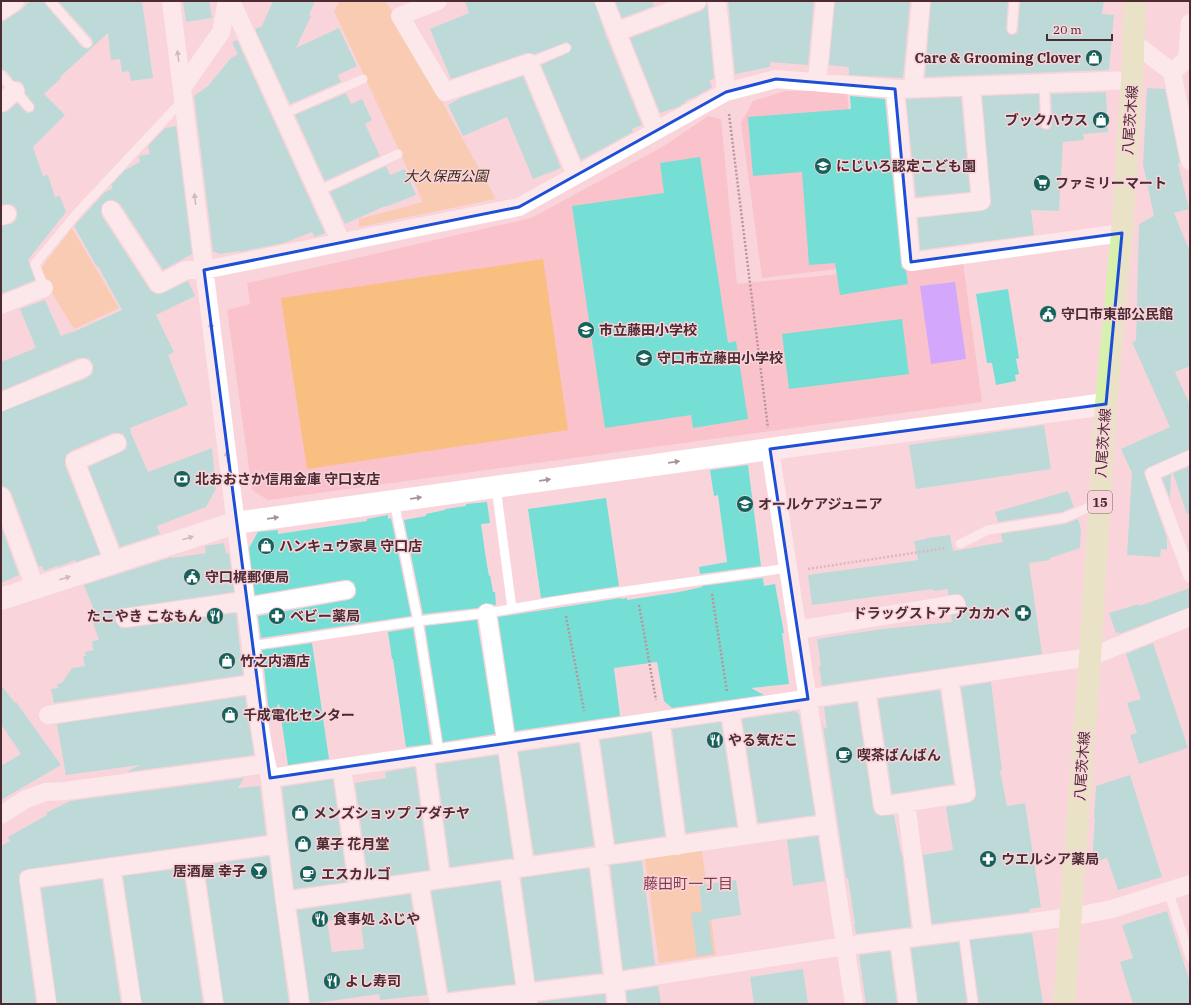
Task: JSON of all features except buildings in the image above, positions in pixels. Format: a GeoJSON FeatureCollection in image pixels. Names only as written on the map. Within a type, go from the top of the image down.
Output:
{"type":"FeatureCollection","features":[{"type":"Feature","properties":{"kind":"main road","name":"八尾茨木線"},"geometry":{"type":"LineString","coordinates":[[1064,1004],[1090,657],[1106,404],[1122,233],[1132,80],[1135,1]]}},
{"type":"Feature","properties":{"kind":"street"},"geometry":{"type":"LineString","coordinates":[[1,11],[15,1]]}},
{"type":"Feature","properties":{"kind":"street"},"geometry":{"type":"LineString","coordinates":[[171,1],[251,646],[254,684],[268,771],[300,1004]]}},
{"type":"Feature","properties":{"kind":"street"},"geometry":{"type":"LineString","coordinates":[[183,94],[221,32],[227,1]]}},
{"type":"Feature","properties":{"kind":"street"},"geometry":{"type":"LineString","coordinates":[[231,1],[341,242]]}},
{"type":"Feature","properties":{"kind":"street"},"geometry":{"type":"LineString","coordinates":[[438,1],[400,16],[445,92],[529,63],[576,175]]}},
{"type":"Feature","properties":{"kind":"street"},"geometry":{"type":"LineString","coordinates":[[604,1],[656,130]]}},
{"type":"Feature","properties":{"kind":"street"},"geometry":{"type":"LineString","coordinates":[[616,32],[697,1]]}},
{"type":"Feature","properties":{"kind":"street"},"geometry":{"type":"LineString","coordinates":[[717,1],[726,92]]}},
{"type":"Feature","properties":{"kind":"street"},"geometry":{"type":"LineString","coordinates":[[817,82],[825,1]]}},
{"type":"Feature","properties":{"kind":"street"},"geometry":{"type":"LineString","coordinates":[[913,88],[921,1]]}},
{"type":"Feature","properties":{"kind":"street"},"geometry":{"type":"LineString","coordinates":[[1172,72],[1186,59],[1190,23]]}},
{"type":"Feature","properties":{"kind":"street"},"geometry":{"type":"LineString","coordinates":[[1134,43],[1172,72],[1190,161]]}},
{"type":"Feature","properties":{"kind":"street"},"geometry":{"type":"LineString","coordinates":[[112,210],[160,284],[186,270],[204,270],[518,207],[726,92],[776,79],[895,89],[1132,80]]}},
{"type":"Feature","properties":{"kind":"street"},"geometry":{"type":"LineString","coordinates":[[906,209],[981,201],[971,86]]}},
{"type":"Feature","properties":{"kind":"street"},"geometry":{"type":"LineString","coordinates":[[895,89],[910,262],[1122,233]]}},
{"type":"Feature","properties":{"kind":"street"},"geometry":{"type":"LineString","coordinates":[[1,103],[15,91]]}},
{"type":"Feature","properties":{"kind":"street"},"geometry":{"type":"LineString","coordinates":[[1,305],[44,288]]}},
{"type":"Feature","properties":{"kind":"street"},"geometry":{"type":"LineString","coordinates":[[1,402],[84,368]]}},
{"type":"Feature","properties":{"kind":"street"},"geometry":{"type":"LineString","coordinates":[[1,599],[235,523],[1106,404]]}},
{"type":"Feature","properties":{"kind":"street"},"geometry":{"type":"LineString","coordinates":[[114,562],[75,461],[117,443]]}},
{"type":"Feature","properties":{"kind":"street"},"geometry":{"type":"LineString","coordinates":[[770,449],[854,1004]]}},
{"type":"Feature","properties":{"kind":"street"},"geometry":{"type":"LineString","coordinates":[[1190,457],[1152,474],[1190,576]]}},
{"type":"Feature","properties":{"kind":"street"},"geometry":{"type":"LineString","coordinates":[[1,496],[36,587]]}},
{"type":"Feature","properties":{"kind":"street"},"geometry":{"type":"LineString","coordinates":[[125,618],[346,590]]}},
{"type":"Feature","properties":{"kind":"street"},"geometry":{"type":"LineString","coordinates":[[797,630],[956,604]]}},
{"type":"Feature","properties":{"kind":"street"},"geometry":{"type":"LineString","coordinates":[[488,613],[507,743],[527,999]]}},
{"type":"Feature","properties":{"kind":"street"},"geometry":{"type":"LineString","coordinates":[[1,815],[26,799],[46,792],[268,771],[342,768],[1090,657],[1190,617]]}},
{"type":"Feature","properties":{"kind":"street"},"geometry":{"type":"LineString","coordinates":[[866,690],[883,806],[906,803],[966,793],[949,678]]}},
{"type":"Feature","properties":{"kind":"street"},"geometry":{"type":"LineString","coordinates":[[48,715],[254,684]]}},
{"type":"Feature","properties":{"kind":"street"},"geometry":{"type":"LineString","coordinates":[[730,710],[749,835]]}},
{"type":"Feature","properties":{"kind":"street"},"geometry":{"type":"LineString","coordinates":[[660,721],[677,846]]}},
{"type":"Feature","properties":{"kind":"street"},"geometry":{"type":"LineString","coordinates":[[588,731],[618,1004]]}},
{"type":"Feature","properties":{"kind":"street"},"geometry":{"type":"LineString","coordinates":[[432,754],[441,879]]}},
{"type":"Feature","properties":{"kind":"street"},"geometry":{"type":"LineString","coordinates":[[342,768],[359,891]]}},
{"type":"Feature","properties":{"kind":"street"},"geometry":{"type":"LineString","coordinates":[[906,803],[923,935]]}},
{"type":"Feature","properties":{"kind":"street"},"geometry":{"type":"LineString","coordinates":[[286,901],[827,824]]}},
{"type":"Feature","properties":{"kind":"street"},"geometry":{"type":"LineString","coordinates":[[47,1004],[29,878],[278,844]]}},
{"type":"Feature","properties":{"kind":"street"},"geometry":{"type":"LineString","coordinates":[[192,856],[214,1004]]}},
{"type":"Feature","properties":{"kind":"street"},"geometry":{"type":"LineString","coordinates":[[111,867],[132,1004]]}},
{"type":"Feature","properties":{"kind":"street"},"geometry":{"type":"LineString","coordinates":[[420,882],[443,1004],[527,999],[615,982],[845,946],[1071,917],[1112,909],[1190,884]]}},
{"type":"Feature","properties":{"kind":"street"},"geometry":{"type":"LineString","coordinates":[[899,939],[908,1004]]}},
{"type":"Feature","properties":{"kind":"lane"},"geometry":{"type":"LineString","coordinates":[[50,1],[87,43]]}},
{"type":"Feature","properties":{"kind":"lane"},"geometry":{"type":"LineString","coordinates":[[1012,29],[1014,1]]}},
{"type":"Feature","properties":{"kind":"lane"},"geometry":{"type":"LineString","coordinates":[[529,63],[566,48]]}},
{"type":"Feature","properties":{"kind":"lane"},"geometry":{"type":"LineString","coordinates":[[1,75],[29,107]]}},
{"type":"Feature","properties":{"kind":"lane"},"geometry":{"type":"LineString","coordinates":[[283,114],[363,79]]}},
{"type":"Feature","properties":{"kind":"lane"},"geometry":{"type":"LineString","coordinates":[[1044,83],[1046,124]]}},
{"type":"Feature","properties":{"kind":"lane"},"geometry":{"type":"LineString","coordinates":[[44,288],[35,264],[78,212],[183,94]]}},
{"type":"Feature","properties":{"kind":"lane"},"geometry":{"type":"LineString","coordinates":[[318,191],[398,154]]}},
{"type":"Feature","properties":{"kind":"lane"},"geometry":{"type":"LineString","coordinates":[[496,487],[512,609]]}},
{"type":"Feature","properties":{"kind":"lane"},"geometry":{"type":"LineString","coordinates":[[394,501],[418,621],[432,754]]}},
{"type":"Feature","properties":{"kind":"lane"},"geometry":{"type":"LineString","coordinates":[[960,544],[988,530],[1064,518],[1100,503]]}},
{"type":"Feature","properties":{"kind":"lane"},"geometry":{"type":"LineString","coordinates":[[251,646],[418,621],[488,613],[563,600],[710,579],[788,570]]}},
{"type":"Feature","properties":{"kind":"lane"},"geometry":{"type":"LineString","coordinates":[[1168,891],[1190,957]]}},
{"type":"Feature","properties":{"kind":"lane"},"geometry":{"type":"LineString","coordinates":[[963,930],[973,1004]]}},
{"type":"Feature","properties":{"kind":"path"},"geometry":{"type":"LineString","coordinates":[[726,92],[770,449]]}},
{"type":"Feature","properties":{"kind":"path"},"geometry":{"type":"LineString","coordinates":[[788,570],[949,548],[960,544]]}},
{"type":"Feature","properties":{"kind":"path"},"geometry":{"type":"LineString","coordinates":[[710,579],[730,710]]}},
{"type":"Feature","properties":{"kind":"path"},"geometry":{"type":"LineString","coordinates":[[636,590],[660,721]]}},
{"type":"Feature","properties":{"kind":"path"},"geometry":{"type":"LineString","coordinates":[[563,600],[588,731]]}},
{"type":"Feature","properties":{"kind":"highlighted area"},"geometry":{"type":"Polygon","coordinates":[[[776,79],[895,89],[911,262],[1122,233],[1106,404],[770,449],[808,699],[270,778],[204,270],[519,207],[726,92],[776,79]]]}},
{"type":"Feature","properties":{"kind":"shaded area"},"geometry":{"type":"Polygon","coordinates":[[[785,91],[847,91],[862,266],[762,278],[741,123],[753,101],[785,91]]]}},
{"type":"Feature","properties":{"kind":"shaded area","name":"守口市立藤田小学校"},"geometry":{"type":"Polygon","coordinates":[[[708,116],[721,119],[737,284],[963,262],[982,402],[268,500],[252,490],[227,310],[250,304],[247,283],[531,218],[664,146],[708,116]]]}},
{"type":"Feature","properties":{"kind":"shaded area"},"geometry":{"type":"Polygon","coordinates":[[[955,282],[966,359],[931,364],[920,286],[955,282]]]}},
{"type":"Feature","properties":{"kind":"green space","name":"大久保西公園"},"geometry":{"type":"Polygon","coordinates":[[[340,1],[386,1],[496,199],[359,227],[359,219],[423,202],[334,11],[340,1]]]}},
{"type":"Feature","properties":{"kind":"green space"},"geometry":{"type":"Polygon","coordinates":[[[72,228],[119,308],[74,329],[52,293],[41,268],[72,228]]]}},
{"type":"Feature","properties":{"kind":"green space"},"geometry":{"type":"Polygon","coordinates":[[[543,259],[568,430],[307,469],[281,298],[543,259]]]}},
{"type":"Feature","properties":{"kind":"green space"},"geometry":{"type":"Polygon","coordinates":[[[701,844],[716,955],[659,963],[644,852],[701,844]]]}},
{"type":"Feature","properties":{"kind":"place","name":"Care & Grooming Clover"},"geometry":{"type":"Point","coordinates":[1094,58]}},
{"type":"Feature","properties":{"kind":"place","name":"ブックハウス"},"geometry":{"type":"Point","coordinates":[1101,120]}},
{"type":"Feature","properties":{"kind":"place","name":"にじいろ認定こども園"},"geometry":{"type":"Point","coordinates":[823,166]}},
{"type":"Feature","properties":{"kind":"place","name":"ファミリーマート"},"geometry":{"type":"Point","coordinates":[1042,183]}},
{"type":"Feature","properties":{"kind":"place","name":"守口市東部公民館"},"geometry":{"type":"Point","coordinates":[1048,314]}},
{"type":"Feature","properties":{"kind":"place","name":"市立藤田小学校"},"geometry":{"type":"Point","coordinates":[586,330]}},
{"type":"Feature","properties":{"kind":"place","name":"守口市立藤田小学校"},"geometry":{"type":"Point","coordinates":[644,358]}},
{"type":"Feature","properties":{"kind":"place","name":"北おおさか信用金庫 守口支店"},"geometry":{"type":"Point","coordinates":[182,479]}},
{"type":"Feature","properties":{"kind":"place","name":"オールケアジュニア"},"geometry":{"type":"Point","coordinates":[745,504]}},
{"type":"Feature","properties":{"kind":"place","name":"ハンキュウ家具 守口店"},"geometry":{"type":"Point","coordinates":[266,546]}},
{"type":"Feature","properties":{"kind":"place","name":"守口梶郵便局"},"geometry":{"type":"Point","coordinates":[192,577]}},
{"type":"Feature","properties":{"kind":"place","name":"ドラッグストア アカカベ"},"geometry":{"type":"Point","coordinates":[1023,613]}},
{"type":"Feature","properties":{"kind":"place","name":"たこやき こなもん"},"geometry":{"type":"Point","coordinates":[215,616]}},
{"type":"Feature","properties":{"kind":"place","name":"ベビー薬局"},"geometry":{"type":"Point","coordinates":[277,616]}},
{"type":"Feature","properties":{"kind":"place","name":"竹之内酒店"},"geometry":{"type":"Point","coordinates":[227,661]}},
{"type":"Feature","properties":{"kind":"place","name":"千成電化センター"},"geometry":{"type":"Point","coordinates":[230,715]}},
{"type":"Feature","properties":{"kind":"place","name":"やる気だこ"},"geometry":{"type":"Point","coordinates":[715,740]}},
{"type":"Feature","properties":{"kind":"place","name":"喫茶ばんばん"},"geometry":{"type":"Point","coordinates":[844,755]}},
{"type":"Feature","properties":{"kind":"place","name":"メンズショップ アダチヤ"},"geometry":{"type":"Point","coordinates":[300,813]}},
{"type":"Feature","properties":{"kind":"place","name":"菓子 花月堂"},"geometry":{"type":"Point","coordinates":[303,844]}},
{"type":"Feature","properties":{"kind":"place","name":"ウエルシア薬局"},"geometry":{"type":"Point","coordinates":[988,859]}},
{"type":"Feature","properties":{"kind":"place","name":"居酒屋 幸子"},"geometry":{"type":"Point","coordinates":[259,871]}},
{"type":"Feature","properties":{"kind":"place","name":"エスカルゴ"},"geometry":{"type":"Point","coordinates":[308,874]}},
{"type":"Feature","properties":{"kind":"place","name":"食事処 ふじや"},"geometry":{"type":"Point","coordinates":[320,919]}},
{"type":"Feature","properties":{"kind":"place","name":"よし寿司"},"geometry":{"type":"Point","coordinates":[332,981]}},
{"type":"Feature","properties":{"kind":"district","name":"藤田町一丁目"},"geometry":{"type":"Point","coordinates":[688,883]}}]}
